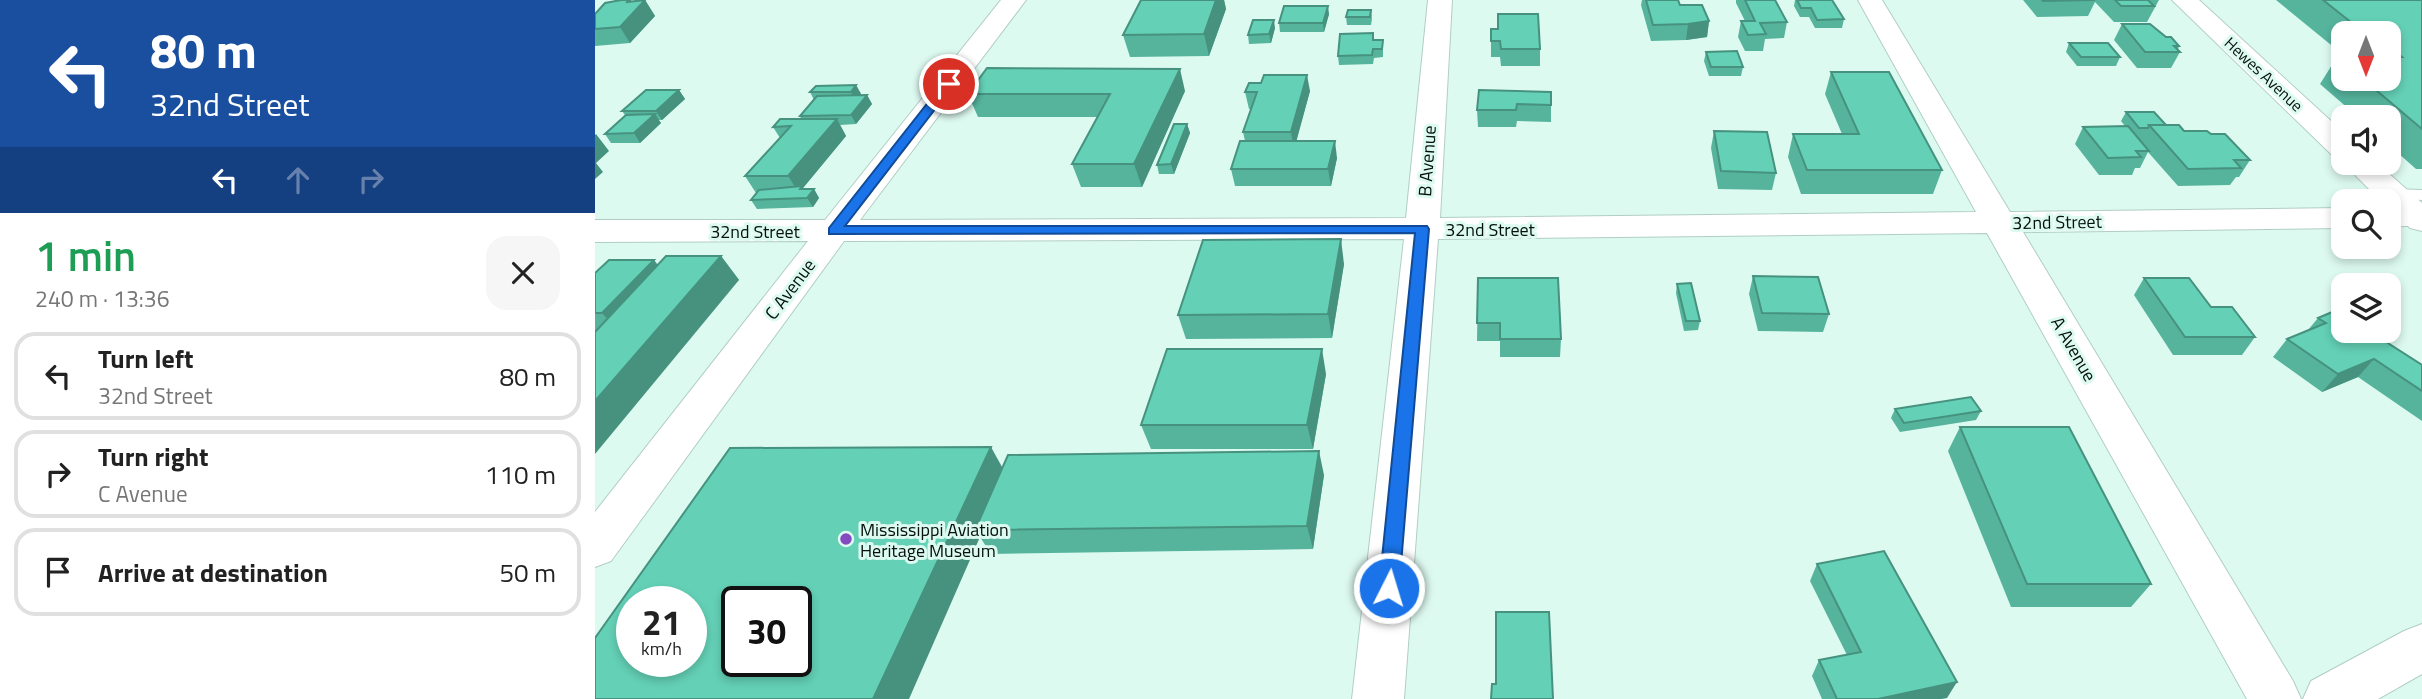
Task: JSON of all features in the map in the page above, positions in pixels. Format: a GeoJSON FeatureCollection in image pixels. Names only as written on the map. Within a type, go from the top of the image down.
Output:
{"type":"FeatureCollection","features":[{"type":"Feature","properties":{"kind":"street","name":"C Avenue"},"geometry":{"type":"LineString","coordinates":[[595,548],[834,231],[1014,0]]}},
{"type":"Feature","properties":{"kind":"street","name":"B Avenue"},"geometry":{"type":"LineString","coordinates":[[1378,699],[1422,229],[1440,0]]}},
{"type":"Feature","properties":{"kind":"street","name":"A Avenue"},"geometry":{"type":"LineString","coordinates":[[1870,0],[2275,699]]}},
{"type":"Feature","properties":{"kind":"street","name":"Hewes Avenue"},"geometry":{"type":"LineString","coordinates":[[2184,0],[2331,137]]}},
{"type":"Feature","properties":{"kind":"street"},"geometry":{"type":"LineString","coordinates":[[2372,175],[2409,209]]}},
{"type":"Feature","properties":{"kind":"street","name":"32nd Street"},"geometry":{"type":"LineString","coordinates":[[595,231],[1422,229],[2331,218]]}},
{"type":"Feature","properties":{"kind":"street"},"geometry":{"type":"LineString","coordinates":[[2329,699],[2422,647]]}},
{"type":"Feature","properties":{"kind":"building"},"geometry":{"type":"Polygon","coordinates":[[[645,0],[620,27],[595,29],[595,14],[605,3],[645,0]]]}},
{"type":"Feature","properties":{"kind":"building"},"geometry":{"type":"Polygon","coordinates":[[[1141,0],[1216,0],[1204,34],[1123,35],[1141,0]]]}},
{"type":"Feature","properties":{"kind":"building"},"geometry":{"type":"Polygon","coordinates":[[[1646,0],[1678,0],[1680,5],[1702,5],[1709,21],[1653,25],[1646,0]]]}},
{"type":"Feature","properties":{"kind":"building"},"geometry":{"type":"Polygon","coordinates":[[[1745,0],[1775,0],[1787,22],[1760,23],[1766,34],[1748,35],[1741,21],[1755,21],[1745,0]]]}},
{"type":"Feature","properties":{"kind":"building"},"geometry":{"type":"Polygon","coordinates":[[[1797,0],[1832,0],[1844,19],[1817,20],[1811,8],[1801,8],[1797,0]]]}},
{"type":"Feature","properties":{"kind":"building"},"geometry":{"type":"Polygon","coordinates":[[[2115,0],[2148,0],[2154,6],[2121,6],[2115,0]]]}},
{"type":"Feature","properties":{"kind":"building"},"geometry":{"type":"Polygon","coordinates":[[[2323,0],[2422,0],[2422,129],[2401,111],[2401,105],[2394,105],[2377,91],[2401,91],[2401,21],[2349,21],[2323,0]]]}},
{"type":"Feature","properties":{"kind":"building"},"geometry":{"type":"Polygon","coordinates":[[[1284,6],[1328,6],[1323,23],[1279,23],[1284,6]]]}},
{"type":"Feature","properties":{"kind":"building"},"geometry":{"type":"Polygon","coordinates":[[[1348,10],[1371,10],[1370,17],[1346,17],[1348,10]]]}},
{"type":"Feature","properties":{"kind":"building"},"geometry":{"type":"Polygon","coordinates":[[[1498,14],[1538,14],[1540,49],[1501,49],[1500,41],[1491,41],[1491,29],[1498,29],[1498,14]]]}},
{"type":"Feature","properties":{"kind":"building"},"geometry":{"type":"Polygon","coordinates":[[[1253,20],[1274,20],[1269,34],[1248,35],[1253,20]]]}},
{"type":"Feature","properties":{"kind":"building"},"geometry":{"type":"Polygon","coordinates":[[[2122,24],[2150,24],[2166,37],[2171,37],[2179,46],[2174,46],[2180,52],[2145,52],[2122,24]]]}},
{"type":"Feature","properties":{"kind":"building"},"geometry":{"type":"Polygon","coordinates":[[[1373,33],[1373,40],[1383,40],[1382,49],[1373,49],[1372,55],[1338,56],[1340,34],[1373,33]]]}},
{"type":"Feature","properties":{"kind":"building"},"geometry":{"type":"Polygon","coordinates":[[[2069,43],[2108,43],[2120,57],[2081,57],[2069,43]]]}},
{"type":"Feature","properties":{"kind":"building"},"geometry":{"type":"Polygon","coordinates":[[[1737,51],[1743,67],[1711,67],[1706,52],[1737,51]]]}},
{"type":"Feature","properties":{"kind":"building"},"geometry":{"type":"Polygon","coordinates":[[[987,68],[1180,69],[1134,164],[1072,164],[1110,94],[968,94],[987,68]]]}},
{"type":"Feature","properties":{"kind":"building"},"geometry":{"type":"Polygon","coordinates":[[[1831,72],[1889,72],[1942,170],[1807,170],[1793,134],[1859,134],[1831,72]]]}},
{"type":"Feature","properties":{"kind":"building"},"geometry":{"type":"Polygon","coordinates":[[[1264,75],[1307,75],[1291,132],[1243,132],[1257,92],[1245,92],[1249,83],[1261,83],[1264,75]]]}},
{"type":"Feature","properties":{"kind":"building"},"geometry":{"type":"Polygon","coordinates":[[[856,85],[851,92],[810,92],[816,86],[856,85]]]}},
{"type":"Feature","properties":{"kind":"building"},"geometry":{"type":"Polygon","coordinates":[[[646,90],[679,90],[656,111],[622,111],[646,90]]]}},
{"type":"Feature","properties":{"kind":"building"},"geometry":{"type":"Polygon","coordinates":[[[1479,90],[1551,92],[1551,105],[1517,104],[1516,110],[1477,110],[1479,90]]]}},
{"type":"Feature","properties":{"kind":"building"},"geometry":{"type":"Polygon","coordinates":[[[867,95],[851,115],[800,116],[817,96],[867,95]]]}},
{"type":"Feature","properties":{"kind":"building"},"geometry":{"type":"Polygon","coordinates":[[[2126,112],[2154,112],[2166,125],[2139,128],[2126,112]]]}},
{"type":"Feature","properties":{"kind":"building"},"geometry":{"type":"Polygon","coordinates":[[[655,114],[634,133],[605,134],[626,115],[655,114]]]}},
{"type":"Feature","properties":{"kind":"building"},"geometry":{"type":"Polygon","coordinates":[[[780,119],[837,119],[788,176],[745,176],[791,126],[773,127],[780,119]]]}},
{"type":"Feature","properties":{"kind":"building"},"geometry":{"type":"Polygon","coordinates":[[[1174,124],[1187,124],[1171,164],[1157,165],[1174,124]]]}},
{"type":"Feature","properties":{"kind":"building"},"geometry":{"type":"Polygon","coordinates":[[[2149,125],[2179,125],[2184,131],[2225,134],[2250,160],[2234,160],[2241,168],[2188,169],[2149,125]]]}},
{"type":"Feature","properties":{"kind":"building"},"geometry":{"type":"Polygon","coordinates":[[[2128,126],[2149,151],[2136,151],[2141,157],[2108,158],[2083,127],[2128,126]]]}},
{"type":"Feature","properties":{"kind":"building"},"geometry":{"type":"Polygon","coordinates":[[[1714,131],[1767,132],[1776,173],[1721,171],[1714,131]]]}},
{"type":"Feature","properties":{"kind":"building"},"geometry":{"type":"Polygon","coordinates":[[[1240,141],[1335,141],[1328,169],[1231,169],[1240,141]]]}},
{"type":"Feature","properties":{"kind":"building"},"geometry":{"type":"Polygon","coordinates":[[[802,186],[800,189],[814,189],[807,198],[751,200],[759,190],[802,186]]]}},
{"type":"Feature","properties":{"kind":"building"},"geometry":{"type":"Polygon","coordinates":[[[1341,239],[1328,314],[1178,315],[1203,240],[1341,239]]]}},
{"type":"Feature","properties":{"kind":"building"},"geometry":{"type":"Polygon","coordinates":[[[666,256],[721,256],[595,401],[595,332],[666,256]]]}},
{"type":"Feature","properties":{"kind":"building"},"geometry":{"type":"Polygon","coordinates":[[[609,260],[654,260],[602,313],[595,313],[595,273],[609,260]]]}},
{"type":"Feature","properties":{"kind":"building"},"geometry":{"type":"Polygon","coordinates":[[[1753,276],[1818,277],[1829,314],[1762,313],[1753,276]]]}},
{"type":"Feature","properties":{"kind":"building"},"geometry":{"type":"Polygon","coordinates":[[[1478,278],[1558,278],[1561,339],[1500,339],[1500,323],[1477,323],[1478,278]]]}},
{"type":"Feature","properties":{"kind":"building"},"geometry":{"type":"Polygon","coordinates":[[[2144,278],[2189,278],[2211,307],[2232,307],[2255,337],[2185,337],[2144,278]]]}},
{"type":"Feature","properties":{"kind":"building"},"geometry":{"type":"Polygon","coordinates":[[[1691,283],[1700,321],[1686,321],[1677,284],[1691,283]]]}},
{"type":"Feature","properties":{"kind":"building"},"geometry":{"type":"Polygon","coordinates":[[[2331,313],[2331,343],[2388,343],[2422,365],[2422,391],[2374,359],[2338,374],[2287,339],[2326,323],[2318,318],[2331,313]]]}},
{"type":"Feature","properties":{"kind":"building"},"geometry":{"type":"Polygon","coordinates":[[[1167,349],[1322,349],[1307,425],[1141,425],[1167,349]]]}},
{"type":"Feature","properties":{"kind":"building"},"geometry":{"type":"Polygon","coordinates":[[[1971,397],[1981,411],[1904,423],[1895,409],[1971,397]]]}},
{"type":"Feature","properties":{"kind":"building"},"geometry":{"type":"Polygon","coordinates":[[[1960,427],[2069,427],[2151,584],[2027,584],[1960,427]]]}},
{"type":"Feature","properties":{"kind":"building","name":"Mississippi Aviation Heritage Museum"},"geometry":{"type":"Polygon","coordinates":[[[991,447],[873,699],[595,699],[595,638],[616,608],[616,677],[707,677],[707,586],[632,586],[730,448],[991,447]]]}},
{"type":"Feature","properties":{"kind":"building"},"geometry":{"type":"Polygon","coordinates":[[[1319,451],[1307,526],[975,530],[1008,455],[1319,451]]]}},
{"type":"Feature","properties":{"kind":"building"},"geometry":{"type":"Polygon","coordinates":[[[1884,551],[1957,682],[1878,699],[1837,699],[1819,660],[1861,652],[1817,564],[1884,551]]]}},
{"type":"Feature","properties":{"kind":"building"},"geometry":{"type":"Polygon","coordinates":[[[1496,612],[1549,612],[1553,699],[1491,699],[1492,684],[1496,684],[1496,612]]]}},
{"type":"Feature","properties":{"kind":"place","name":"Mississippi Aviation Heritage Museum"},"geometry":{"type":"Point","coordinates":[846,539]}},
{"type":"Feature","properties":{"kind":"route"},"geometry":{"type":"LineString","coordinates":[[949,84],[834,231],[1422,229],[1389,588]]}}]}
